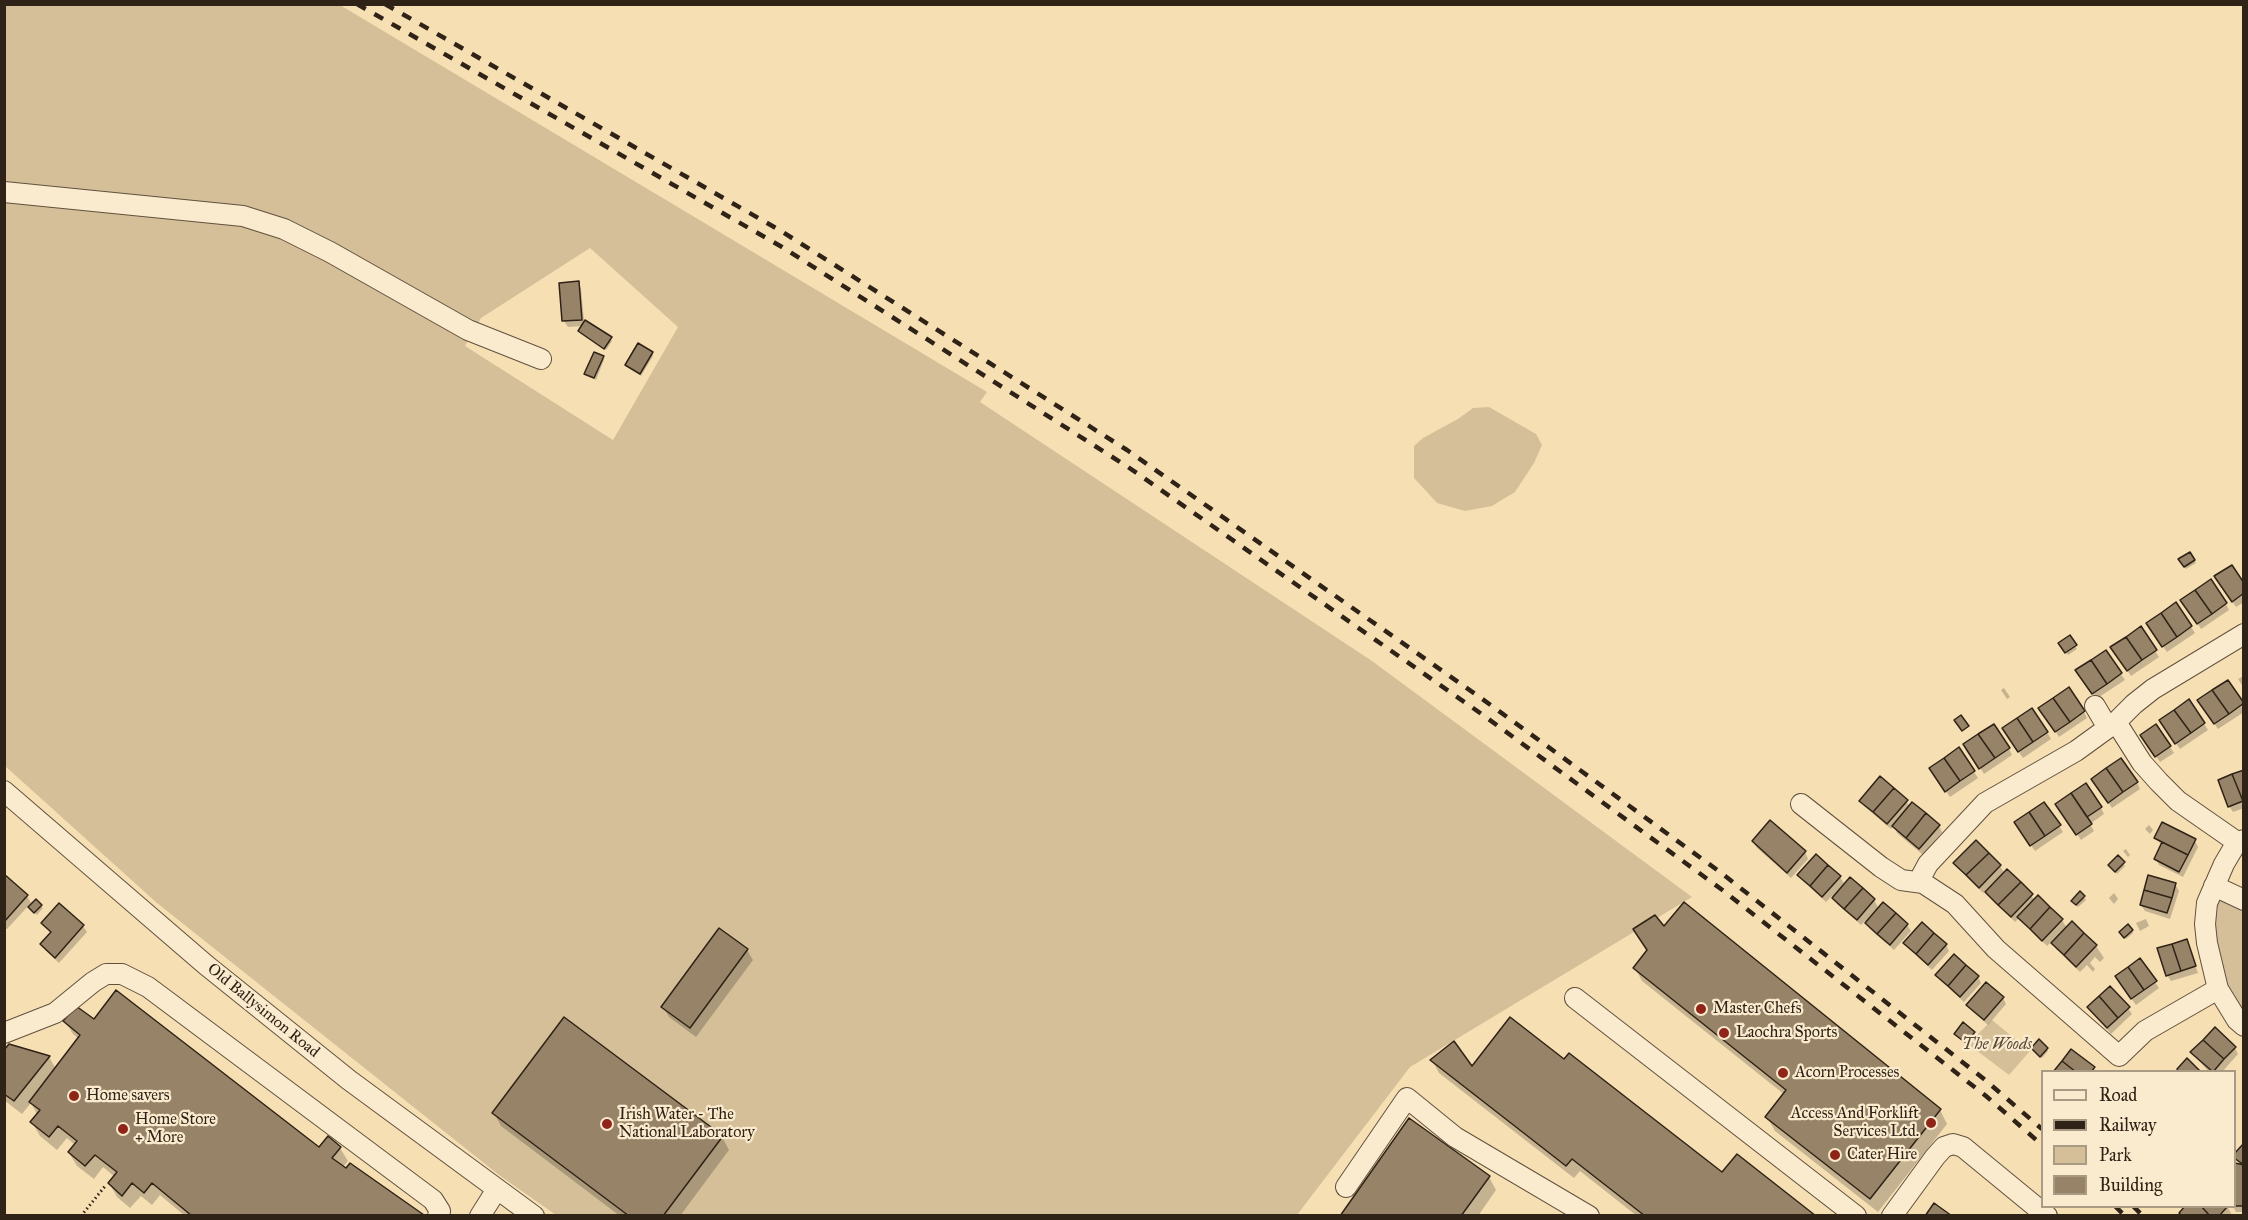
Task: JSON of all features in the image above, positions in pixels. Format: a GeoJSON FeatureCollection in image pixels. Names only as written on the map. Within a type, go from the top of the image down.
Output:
{"type":"FeatureCollection","features":[{"type":"Feature","properties":{"kind":"street"},"geometry":{"type":"LineString","coordinates":[[4,192],[243,216],[284,229],[330,252],[468,330],[541,359]]}},
{"type":"Feature","properties":{"kind":"street"},"geometry":{"type":"LineString","coordinates":[[1923,883],[1922,875],[1928,864],[1985,803],[2076,751],[2112,725],[2153,689],[2244,634]]}},
{"type":"Feature","properties":{"kind":"street"},"geometry":{"type":"LineString","coordinates":[[2095,706],[2142,763],[2172,794],[2240,841],[2214,886],[2207,903],[2205,924],[2218,989],[2237,1020],[2244,1026]]}},
{"type":"Feature","properties":{"kind":"street","name":"Old Ballysimon Road"},"geometry":{"type":"LineString","coordinates":[[4,791],[224,979],[350,1080],[534,1215]]}},
{"type":"Feature","properties":{"kind":"street"},"geometry":{"type":"LineString","coordinates":[[1801,804],[1901,880],[1923,883],[1955,904],[1994,947],[2123,1064],[2145,1031],[2218,989]]}},
{"type":"Feature","properties":{"kind":"street"},"geometry":{"type":"LineString","coordinates":[[2214,886],[2244,900]]}},
{"type":"Feature","properties":{"kind":"street"},"geometry":{"type":"LineString","coordinates":[[4,1033],[55,1013],[106,974],[122,974],[148,987],[433,1200],[440,1211],[438,1215]]}},
{"type":"Feature","properties":{"kind":"street"},"geometry":{"type":"LineString","coordinates":[[1575,998],[1856,1215]]}},
{"type":"Feature","properties":{"kind":"street"},"geometry":{"type":"LineString","coordinates":[[1346,1187],[1407,1098],[1455,1137],[1589,1215]]}},
{"type":"Feature","properties":{"kind":"street"},"geometry":{"type":"LineString","coordinates":[[1892,1215],[1935,1157],[1944,1147],[1953,1144],[1963,1147],[2046,1215]]}},
{"type":"Feature","properties":{"kind":"street"},"geometry":{"type":"LineString","coordinates":[[480,1215],[497,1189]]}},
{"type":"Feature","properties":{"kind":"path"},"geometry":{"type":"LineString","coordinates":[[81,1215],[106,1185]]}},
{"type":"Feature","properties":{"kind":"green space"},"geometry":{"type":"Polygon","coordinates":[[[5,5],[340,5],[987,392],[980,402],[1372,661],[1692,897],[1410,1067],[1297,1215],[556,1215],[499,1175],[157,903],[5,766],[5,5]],[[590,248],[481,318],[465,346],[613,440],[678,327],[590,248]]]}},
{"type":"Feature","properties":{"kind":"green space"},"geometry":{"type":"Polygon","coordinates":[[[1489,407],[1536,434],[1542,445],[1534,463],[1515,492],[1492,506],[1465,511],[1437,503],[1414,478],[1414,446],[1423,438],[1473,408],[1489,407]]]}},
{"type":"Feature","properties":{"kind":"green space"},"geometry":{"type":"Polygon","coordinates":[[[2220,900],[2243,908],[2243,1015],[2223,977],[2214,927],[2217,904],[2220,900]]]}},
{"type":"Feature","properties":{"kind":"green space","name":"The Woods"},"geometry":{"type":"Polygon","coordinates":[[[1992,1020],[2030,1051],[2009,1075],[1968,1044],[1992,1020]]]}},
{"type":"Feature","properties":{"kind":"building"},"geometry":{"type":"Polygon","coordinates":[[[579,281],[582,320],[562,321],[559,283],[579,281]]]}},
{"type":"Feature","properties":{"kind":"building"},"geometry":{"type":"Polygon","coordinates":[[[585,320],[612,337],[604,349],[578,331],[585,320]]]}},
{"type":"Feature","properties":{"kind":"building"},"geometry":{"type":"Polygon","coordinates":[[[638,343],[653,352],[640,374],[625,365],[638,343]]]}},
{"type":"Feature","properties":{"kind":"building"},"geometry":{"type":"Polygon","coordinates":[[[594,352],[604,356],[594,378],[584,374],[594,352]]]}},
{"type":"Feature","properties":{"kind":"building"},"geometry":{"type":"Polygon","coordinates":[[[2190,552],[2195,560],[2184,567],[2178,559],[2190,552]]]}},
{"type":"Feature","properties":{"kind":"building"},"geometry":{"type":"Polygon","coordinates":[[[2232,565],[2244,583],[2244,593],[2232,602],[2214,576],[2232,565]]]}},
{"type":"Feature","properties":{"kind":"building"},"geometry":{"type":"Polygon","coordinates":[[[2211,579],[2227,603],[2212,614],[2195,590],[2211,579]]]}},
{"type":"Feature","properties":{"kind":"building"},"geometry":{"type":"Polygon","coordinates":[[[2195,590],[2212,614],[2197,624],[2180,600],[2195,590]]]}},
{"type":"Feature","properties":{"kind":"building"},"geometry":{"type":"Polygon","coordinates":[[[2176,602],[2192,626],[2177,637],[2161,613],[2176,602]]]}},
{"type":"Feature","properties":{"kind":"building"},"geometry":{"type":"Polygon","coordinates":[[[2161,613],[2177,637],[2162,647],[2146,623],[2161,613]]]}},
{"type":"Feature","properties":{"kind":"building"},"geometry":{"type":"Polygon","coordinates":[[[2141,626],[2157,650],[2142,660],[2126,637],[2141,626]]]}},
{"type":"Feature","properties":{"kind":"building"},"geometry":{"type":"Polygon","coordinates":[[[2070,635],[2077,645],[2065,653],[2058,643],[2070,635]]]}},
{"type":"Feature","properties":{"kind":"building"},"geometry":{"type":"Polygon","coordinates":[[[2126,637],[2142,660],[2127,671],[2110,647],[2126,637]]]}},
{"type":"Feature","properties":{"kind":"building"},"geometry":{"type":"Polygon","coordinates":[[[2106,650],[2122,673],[2107,684],[2091,660],[2106,650]]]}},
{"type":"Feature","properties":{"kind":"building"},"geometry":{"type":"Polygon","coordinates":[[[2091,660],[2107,684],[2092,694],[2075,670],[2091,660]]]}},
{"type":"Feature","properties":{"kind":"building"},"geometry":{"type":"Polygon","coordinates":[[[2228,680],[2244,703],[2229,714],[2212,690],[2228,680]]]}},
{"type":"Feature","properties":{"kind":"building"},"geometry":{"type":"Polygon","coordinates":[[[2069,687],[2085,711],[2070,722],[2053,698],[2069,687]]]}},
{"type":"Feature","properties":{"kind":"building"},"geometry":{"type":"Polygon","coordinates":[[[2212,690],[2229,714],[2214,724],[2197,700],[2212,690]]]}},
{"type":"Feature","properties":{"kind":"building"},"geometry":{"type":"Polygon","coordinates":[[[2053,698],[2070,722],[2055,732],[2038,708],[2053,698]]]}},
{"type":"Feature","properties":{"kind":"building"},"geometry":{"type":"Polygon","coordinates":[[[2189,699],[2205,723],[2191,733],[2174,710],[2189,699]]]}},
{"type":"Feature","properties":{"kind":"building"},"geometry":{"type":"Polygon","coordinates":[[[2032,708],[2048,732],[2033,742],[2017,718],[2032,708]]]}},
{"type":"Feature","properties":{"kind":"building"},"geometry":{"type":"Polygon","coordinates":[[[2174,710],[2191,733],[2175,744],[2159,720],[2174,710]]]}},
{"type":"Feature","properties":{"kind":"building"},"geometry":{"type":"Polygon","coordinates":[[[1961,715],[1969,726],[1962,731],[1954,720],[1961,715]]]}},
{"type":"Feature","properties":{"kind":"building"},"geometry":{"type":"Polygon","coordinates":[[[2017,718],[2033,742],[2018,752],[2002,728],[2017,718]]]}},
{"type":"Feature","properties":{"kind":"building"},"geometry":{"type":"Polygon","coordinates":[[[1994,724],[2010,748],[1995,758],[1978,734],[1994,724]]]}},
{"type":"Feature","properties":{"kind":"building"},"geometry":{"type":"Polygon","coordinates":[[[2156,724],[2171,746],[2155,757],[2140,735],[2156,724]]]}},
{"type":"Feature","properties":{"kind":"building"},"geometry":{"type":"Polygon","coordinates":[[[1978,734],[1995,758],[1979,769],[1963,744],[1978,734]]]}},
{"type":"Feature","properties":{"kind":"building"},"geometry":{"type":"Polygon","coordinates":[[[1959,747],[1975,771],[1960,781],[1944,758],[1959,747]]]}},
{"type":"Feature","properties":{"kind":"building"},"geometry":{"type":"Polygon","coordinates":[[[1944,758],[1960,781],[1945,792],[1929,768],[1944,758]]]}},
{"type":"Feature","properties":{"kind":"building"},"geometry":{"type":"Polygon","coordinates":[[[2121,758],[2138,782],[2123,792],[2106,768],[2121,758]]]}},
{"type":"Feature","properties":{"kind":"building"},"geometry":{"type":"Polygon","coordinates":[[[2106,768],[2123,792],[2108,803],[2091,779],[2106,768]]]}},
{"type":"Feature","properties":{"kind":"building"},"geometry":{"type":"Polygon","coordinates":[[[2244,770],[2244,801],[2243,801],[2232,774],[2244,770]]]}},
{"type":"Feature","properties":{"kind":"building"},"geometry":{"type":"Polygon","coordinates":[[[2232,774],[2243,801],[2228,807],[2218,780],[2232,774]]]}},
{"type":"Feature","properties":{"kind":"building"},"geometry":{"type":"Polygon","coordinates":[[[1880,776],[1894,788],[1873,812],[1859,801],[1880,776]]]}},
{"type":"Feature","properties":{"kind":"building"},"geometry":{"type":"Polygon","coordinates":[[[2086,783],[2102,807],[2087,817],[2071,793],[2086,783]]]}},
{"type":"Feature","properties":{"kind":"building"},"geometry":{"type":"Polygon","coordinates":[[[1894,788],[1908,800],[1887,824],[1873,812],[1894,788]]]}},
{"type":"Feature","properties":{"kind":"building"},"geometry":{"type":"Polygon","coordinates":[[[2071,793],[2092,824],[2076,835],[2055,804],[2071,793]]]}},
{"type":"Feature","properties":{"kind":"building"},"geometry":{"type":"Polygon","coordinates":[[[1912,802],[1926,813],[1906,838],[1892,826],[1912,802]]]}},
{"type":"Feature","properties":{"kind":"building"},"geometry":{"type":"Polygon","coordinates":[[[2044,802],[2061,825],[2045,836],[2029,812],[2044,802]]]}},
{"type":"Feature","properties":{"kind":"building"},"geometry":{"type":"Polygon","coordinates":[[[2029,812],[2045,836],[2030,846],[2014,822],[2029,812]]]}},
{"type":"Feature","properties":{"kind":"building"},"geometry":{"type":"Polygon","coordinates":[[[1926,813],[1940,825],[1919,849],[1906,838],[1926,813]]]}},
{"type":"Feature","properties":{"kind":"building"},"geometry":{"type":"Polygon","coordinates":[[[1770,820],[1806,851],[1787,873],[1752,841],[1770,820]]]}},
{"type":"Feature","properties":{"kind":"building"},"geometry":{"type":"Polygon","coordinates":[[[2162,822],[2196,839],[2188,855],[2154,838],[2162,822]]]}},
{"type":"Feature","properties":{"kind":"building"},"geometry":{"type":"Polygon","coordinates":[[[1976,840],[1989,853],[1966,875],[1953,863],[1976,840]]]}},
{"type":"Feature","properties":{"kind":"building"},"geometry":{"type":"Polygon","coordinates":[[[2162,842],[2188,855],[2179,872],[2154,859],[2162,842]]]}},
{"type":"Feature","properties":{"kind":"building"},"geometry":{"type":"Polygon","coordinates":[[[1989,853],[2001,865],[1979,888],[1966,875],[1989,853]]]}},
{"type":"Feature","properties":{"kind":"building"},"geometry":{"type":"Polygon","coordinates":[[[1816,854],[1828,865],[1810,886],[1797,875],[1816,854]]]}},
{"type":"Feature","properties":{"kind":"building"},"geometry":{"type":"Polygon","coordinates":[[[2118,855],[2125,862],[2115,872],[2108,865],[2118,855]]]}},
{"type":"Feature","properties":{"kind":"building"},"geometry":{"type":"Polygon","coordinates":[[[1828,865],[1841,876],[1822,897],[1810,886],[1828,865]]]}},
{"type":"Feature","properties":{"kind":"building"},"geometry":{"type":"Polygon","coordinates":[[[2007,869],[2021,882],[1998,905],[1985,892],[2007,869]]]}},
{"type":"Feature","properties":{"kind":"building"},"geometry":{"type":"Polygon","coordinates":[[[4,874],[28,895],[4,922],[4,874]]]}},
{"type":"Feature","properties":{"kind":"building"},"geometry":{"type":"Polygon","coordinates":[[[2148,875],[2176,883],[2172,898],[2144,890],[2148,875]]]}},
{"type":"Feature","properties":{"kind":"building"},"geometry":{"type":"Polygon","coordinates":[[[1850,877],[1863,888],[1844,909],[1832,898],[1850,877]]]}},
{"type":"Feature","properties":{"kind":"building"},"geometry":{"type":"Polygon","coordinates":[[[2021,882],[2033,894],[2011,917],[1998,905],[2021,882]]]}},
{"type":"Feature","properties":{"kind":"building"},"geometry":{"type":"Polygon","coordinates":[[[1863,888],[1875,899],[1857,920],[1844,909],[1863,888]]]}},
{"type":"Feature","properties":{"kind":"building"},"geometry":{"type":"Polygon","coordinates":[[[2144,890],[2172,898],[2167,913],[2140,905],[2144,890]]]}},
{"type":"Feature","properties":{"kind":"building"},"geometry":{"type":"Polygon","coordinates":[[[2080,891],[2085,896],[2076,905],[2071,901],[2080,891]]]}},
{"type":"Feature","properties":{"kind":"building"},"geometry":{"type":"Polygon","coordinates":[[[2038,895],[2050,907],[2030,929],[2017,917],[2038,895]]]}},
{"type":"Feature","properties":{"kind":"building"},"geometry":{"type":"Polygon","coordinates":[[[36,899],[42,905],[34,913],[28,907],[36,899]]]}},
{"type":"Feature","properties":{"kind":"building"},"geometry":{"type":"Polygon","coordinates":[[[1684,902],[1941,1109],[1870,1199],[1765,1117],[1786,1090],[1633,968],[1647,950],[1633,929],[1655,915],[1664,926],[1684,902]]]}},
{"type":"Feature","properties":{"kind":"building"},"geometry":{"type":"Polygon","coordinates":[[[1883,902],[1896,913],[1877,934],[1865,923],[1883,902]]]}},
{"type":"Feature","properties":{"kind":"building"},"geometry":{"type":"Polygon","coordinates":[[[59,903],[84,925],[55,958],[40,944],[51,932],[41,923],[59,903]]]}},
{"type":"Feature","properties":{"kind":"building"},"geometry":{"type":"Polygon","coordinates":[[[2050,907],[2063,919],[2042,941],[2030,929],[2050,907]]]}},
{"type":"Feature","properties":{"kind":"building"},"geometry":{"type":"Polygon","coordinates":[[[1896,913],[1908,924],[1890,945],[1877,934],[1896,913]]]}},
{"type":"Feature","properties":{"kind":"building"},"geometry":{"type":"Polygon","coordinates":[[[2072,921],[2084,933],[2064,955],[2051,943],[2072,921]]]}},
{"type":"Feature","properties":{"kind":"building"},"geometry":{"type":"Polygon","coordinates":[[[1922,922],[1934,933],[1916,954],[1903,943],[1922,922]]]}},
{"type":"Feature","properties":{"kind":"building"},"geometry":{"type":"Polygon","coordinates":[[[2128,924],[2133,930],[2124,938],[2119,932],[2128,924]]]}},
{"type":"Feature","properties":{"kind":"building"},"geometry":{"type":"Polygon","coordinates":[[[719,928],[748,949],[690,1028],[661,1007],[719,928]]]}},
{"type":"Feature","properties":{"kind":"building"},"geometry":{"type":"Polygon","coordinates":[[[1934,933],[1947,944],[1928,965],[1916,954],[1934,933]]]}},
{"type":"Feature","properties":{"kind":"building"},"geometry":{"type":"Polygon","coordinates":[[[2084,933],[2097,945],[2076,967],[2064,955],[2084,933]]]}},
{"type":"Feature","properties":{"kind":"building"},"geometry":{"type":"Polygon","coordinates":[[[2187,939],[2196,966],[2181,971],[2172,944],[2187,939]]]}},
{"type":"Feature","properties":{"kind":"building"},"geometry":{"type":"Polygon","coordinates":[[[2172,944],[2181,971],[2166,976],[2157,948],[2172,944]]]}},
{"type":"Feature","properties":{"kind":"building"},"geometry":{"type":"Polygon","coordinates":[[[1954,954],[1966,965],[1948,986],[1935,975],[1954,954]]]}},
{"type":"Feature","properties":{"kind":"building"},"geometry":{"type":"Polygon","coordinates":[[[2140,958],[2157,981],[2144,990],[2128,967],[2140,958]]]}},
{"type":"Feature","properties":{"kind":"building"},"geometry":{"type":"Polygon","coordinates":[[[1966,965],[1979,976],[1960,997],[1948,986],[1966,965]]]}},
{"type":"Feature","properties":{"kind":"building"},"geometry":{"type":"Polygon","coordinates":[[[2128,967],[2144,990],[2131,999],[2115,976],[2128,967]]]}},
{"type":"Feature","properties":{"kind":"building"},"geometry":{"type":"Polygon","coordinates":[[[1986,982],[2004,997],[1984,1020],[1966,1005],[1986,982]]]}},
{"type":"Feature","properties":{"kind":"building"},"geometry":{"type":"Polygon","coordinates":[[[2110,986],[2130,1007],[2118,1018],[2099,996],[2110,986]]]}},
{"type":"Feature","properties":{"kind":"building"},"geometry":{"type":"Polygon","coordinates":[[[116,990],[319,1147],[328,1136],[341,1147],[332,1158],[346,1168],[350,1163],[424,1215],[192,1216],[152,1183],[144,1193],[132,1183],[122,1196],[108,1183],[117,1172],[95,1155],[85,1166],[68,1152],[77,1141],[58,1126],[49,1137],[30,1122],[40,1110],[29,1102],[80,1035],[63,1021],[76,1006],[94,1019],[116,990]]]}},
{"type":"Feature","properties":{"kind":"building"},"geometry":{"type":"Polygon","coordinates":[[[2099,996],[2118,1018],[2107,1028],[2087,1007],[2099,996]]]}},
{"type":"Feature","properties":{"kind":"building","name":"Irish Water - The National Laboratory"},"geometry":{"type":"Polygon","coordinates":[[[564,1017],[723,1136],[663,1216],[629,1216],[492,1113],[564,1017]]]}},
{"type":"Feature","properties":{"kind":"building"},"geometry":{"type":"Polygon","coordinates":[[[1510,1017],[1564,1059],[1569,1053],[1722,1172],[1737,1154],[1816,1216],[1645,1216],[1572,1159],[1566,1166],[1430,1060],[1454,1041],[1472,1066],[1510,1017]]]}},
{"type":"Feature","properties":{"kind":"building"},"geometry":{"type":"Polygon","coordinates":[[[1963,1022],[1975,1032],[1966,1043],[1954,1034],[1963,1022]]]}},
{"type":"Feature","properties":{"kind":"building"},"geometry":{"type":"Polygon","coordinates":[[[2215,1027],[2236,1047],[2224,1059],[2203,1040],[2215,1027]]]}},
{"type":"Feature","properties":{"kind":"building"},"geometry":{"type":"Polygon","coordinates":[[[2039,1039],[2048,1048],[2040,1057],[2031,1048],[2039,1039]]]}},
{"type":"Feature","properties":{"kind":"building"},"geometry":{"type":"Polygon","coordinates":[[[2203,1040],[2224,1059],[2215,1070],[2211,1070],[2190,1052],[2203,1040]]]}},
{"type":"Feature","properties":{"kind":"building"},"geometry":{"type":"Polygon","coordinates":[[[9,1044],[50,1056],[14,1101],[4,1094],[4,1050],[9,1044]]]}},
{"type":"Feature","properties":{"kind":"building"},"geometry":{"type":"Polygon","coordinates":[[[2071,1049],[2095,1067],[2093,1070],[2073,1070],[2062,1061],[2071,1049]]]}},
{"type":"Feature","properties":{"kind":"building"},"geometry":{"type":"Polygon","coordinates":[[[2187,1058],[2199,1070],[2178,1070],[2187,1058]]]}},
{"type":"Feature","properties":{"kind":"building"},"geometry":{"type":"Polygon","coordinates":[[[2062,1061],[2073,1070],[2055,1070],[2062,1061]]]}},
{"type":"Feature","properties":{"kind":"building"},"geometry":{"type":"Polygon","coordinates":[[[1409,1118],[1490,1176],[1461,1216],[1340,1216],[1409,1118]]]}},
{"type":"Feature","properties":{"kind":"building"},"geometry":{"type":"Polygon","coordinates":[[[2244,1143],[2244,1165],[2236,1159],[2236,1152],[2244,1143]]]}},
{"type":"Feature","properties":{"kind":"building"},"geometry":{"type":"Polygon","coordinates":[[[2236,1163],[2244,1165],[2244,1206],[2236,1206],[2236,1163]]]}},
{"type":"Feature","properties":{"kind":"building"},"geometry":{"type":"Polygon","coordinates":[[[1934,1203],[1952,1216],[1925,1216],[1934,1203]]]}},
{"type":"Feature","properties":{"kind":"building"},"geometry":{"type":"Polygon","coordinates":[[[2183,1208],[2203,1208],[2210,1216],[2182,1216],[2179,1213],[2183,1208]]]}},
{"type":"Feature","properties":{"kind":"building"},"geometry":{"type":"Polygon","coordinates":[[[2203,1208],[2226,1208],[2219,1216],[2210,1216],[2203,1208]]]}},
{"type":"Feature","properties":{"kind":"railway"},"geometry":{"type":"LineString","coordinates":[[357,4],[782,247],[1128,467],[1483,715],[1721,889],[1986,1096],[2041,1144]]}},
{"type":"Feature","properties":{"kind":"railway"},"geometry":{"type":"LineString","coordinates":[[385,4],[781,231],[1127,450],[1481,698],[1720,872],[1984,1079],[2041,1128]]}},
{"type":"Feature","properties":{"kind":"railway"},"geometry":{"type":"LineString","coordinates":[[2117,1208],[2125,1216]]}},
{"type":"Feature","properties":{"kind":"railway"},"geometry":{"type":"LineString","coordinates":[[2135,1208],[2143,1216]]}},
{"type":"Feature","properties":{"kind":"place","name":"Master Chefs"},"geometry":{"type":"Point","coordinates":[1701,1009]}},
{"type":"Feature","properties":{"kind":"place","name":"Laochra Sports"},"geometry":{"type":"Point","coordinates":[1724,1033]}},
{"type":"Feature","properties":{"kind":"place","name":"Acorn Processes"},"geometry":{"type":"Point","coordinates":[1783,1073]}},
{"type":"Feature","properties":{"kind":"place","name":"Home savers"},"geometry":{"type":"Point","coordinates":[74,1096]}},
{"type":"Feature","properties":{"kind":"place","name":"Access And Forklift Services Ltd."},"geometry":{"type":"Point","coordinates":[1931,1123]}},
{"type":"Feature","properties":{"kind":"place","name":"Irish Water - The National Laboratory"},"geometry":{"type":"Point","coordinates":[607,1124]}},
{"type":"Feature","properties":{"kind":"place","name":"Home Store + More"},"geometry":{"type":"Point","coordinates":[123,1129]}},
{"type":"Feature","properties":{"kind":"place","name":"Cater Hire"},"geometry":{"type":"Point","coordinates":[1835,1155]}}]}
